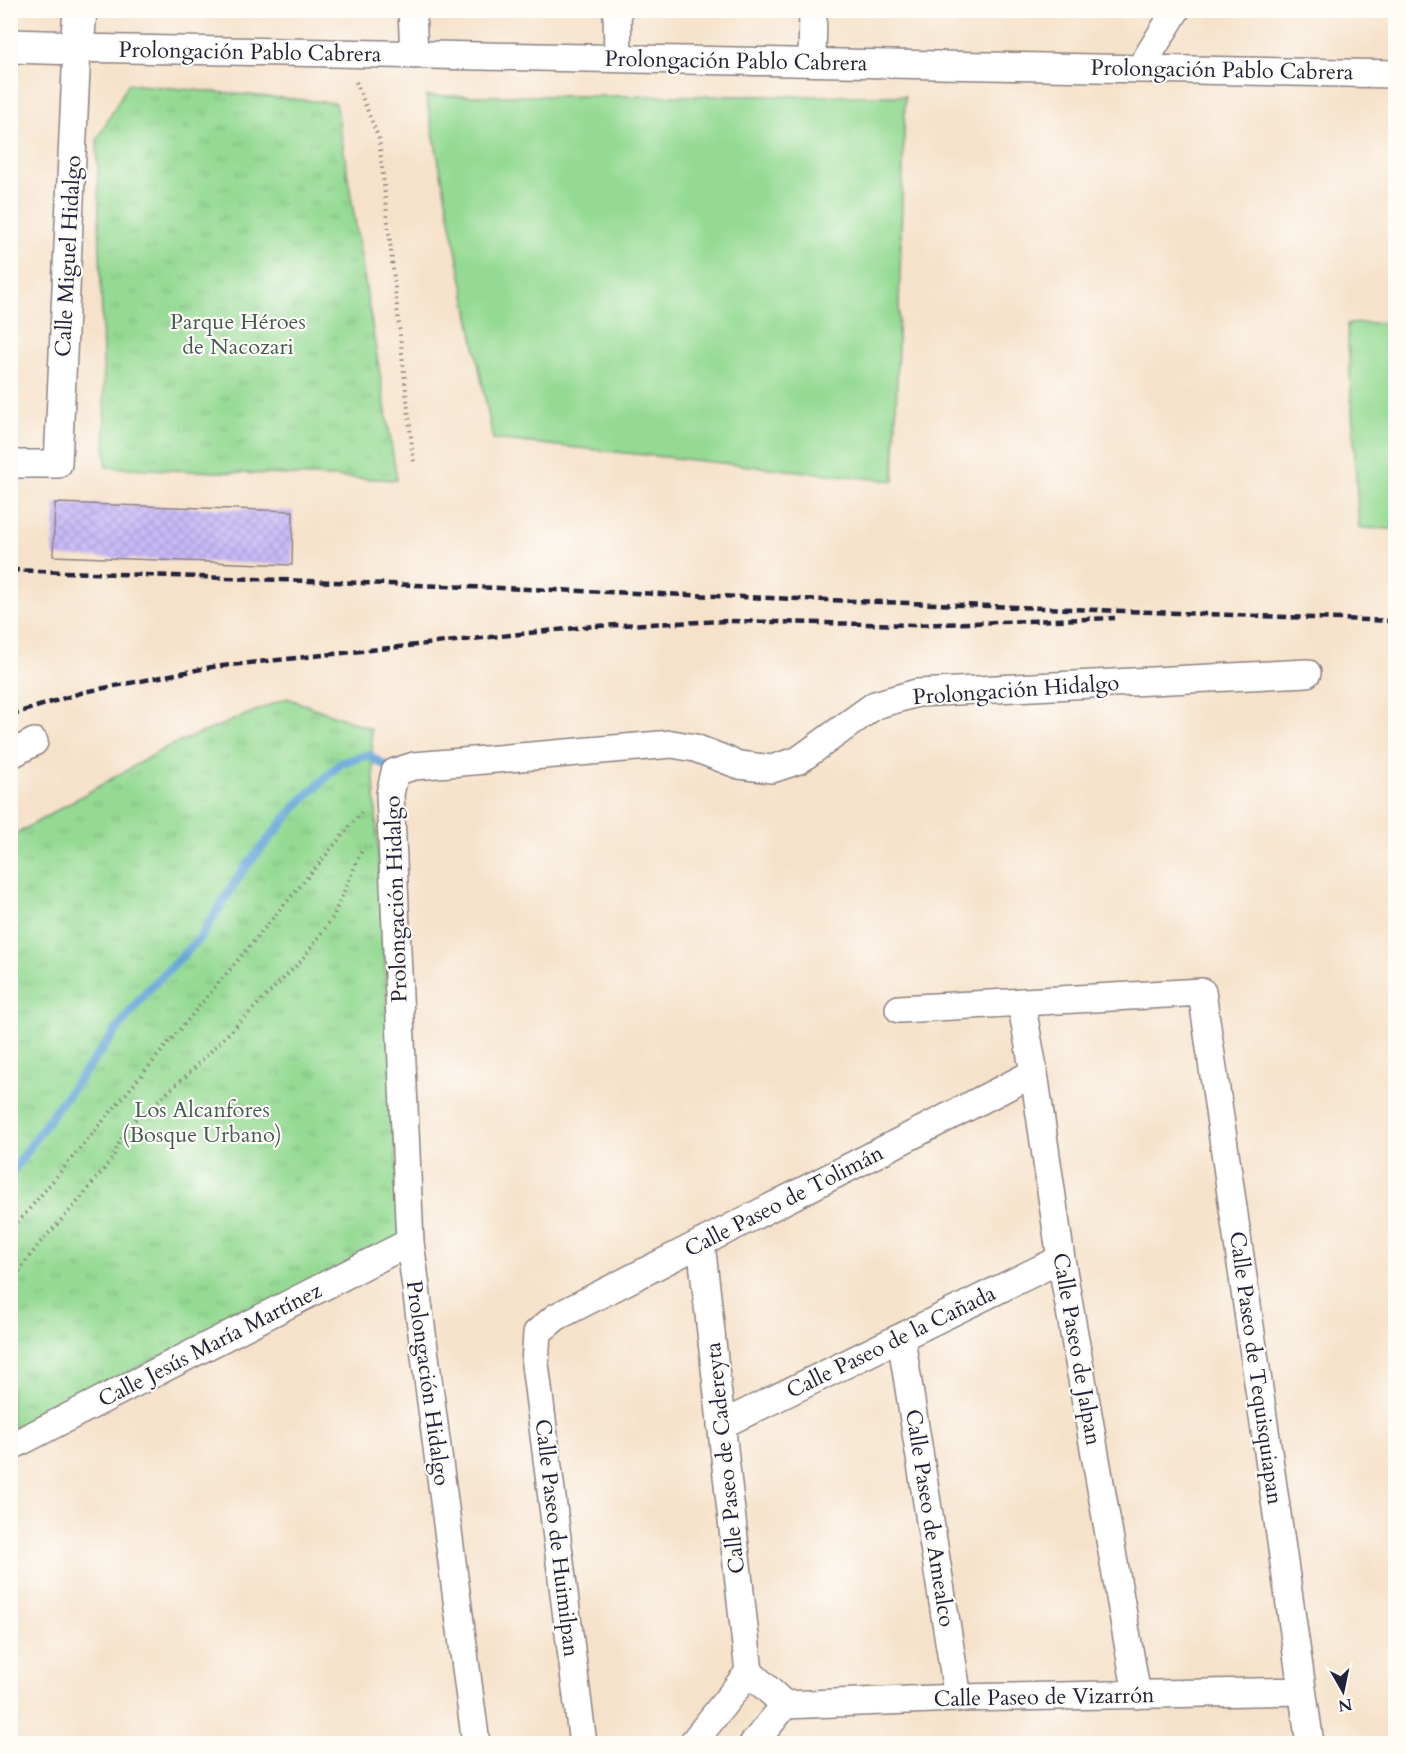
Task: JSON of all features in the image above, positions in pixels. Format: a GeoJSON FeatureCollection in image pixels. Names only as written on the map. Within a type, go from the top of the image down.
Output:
{"type":"FeatureCollection","features":[{"type":"Feature","properties":{"kind":"street"},"geometry":{"type":"LineString","coordinates":[[10,46],[77,48],[80,10]]}},
{"type":"Feature","properties":{"kind":"street"},"geometry":{"type":"LineString","coordinates":[[412,10],[414,55]]}},
{"type":"Feature","properties":{"kind":"street"},"geometry":{"type":"LineString","coordinates":[[617,10],[618,58]]}},
{"type":"Feature","properties":{"kind":"street"},"geometry":{"type":"LineString","coordinates":[[812,62],[813,10]]}},
{"type":"Feature","properties":{"kind":"street"},"geometry":{"type":"LineString","coordinates":[[1140,69],[1176,10]]}},
{"type":"Feature","properties":{"kind":"street","name":"Prolongación Pablo Cabrera"},"geometry":{"type":"LineString","coordinates":[[77,48],[1395,74]]}},
{"type":"Feature","properties":{"kind":"street","name":"Calle Miguel Hidalgo"},"geometry":{"type":"LineString","coordinates":[[10,464],[58,464],[77,48]]}},
{"type":"Feature","properties":{"kind":"street","name":"Prolongación Hidalgo"},"geometry":{"type":"LineString","coordinates":[[476,1743],[410,1242],[390,794],[395,772],[414,766],[672,744],[694,748],[739,765],[772,769],[799,759],[875,705],[917,693],[1307,673]]}},
{"type":"Feature","properties":{"kind":"street"},"geometry":{"type":"LineString","coordinates":[[10,755],[34,742]]}},
{"type":"Feature","properties":{"kind":"street","name":"Calle Paseo de Tequisquiapan"},"geometry":{"type":"LineString","coordinates":[[1021,1002],[1202,992],[1310,1743]]}},
{"type":"Feature","properties":{"kind":"street"},"geometry":{"type":"LineString","coordinates":[[899,1010],[1021,1002]]}},
{"type":"Feature","properties":{"kind":"street","name":"Calle Paseo de Jalpan"},"geometry":{"type":"LineString","coordinates":[[1021,1002],[1034,1073],[1061,1259],[1137,1695]]}},
{"type":"Feature","properties":{"kind":"street","name":"Calle Paseo de Tolimán"},"geometry":{"type":"LineString","coordinates":[[537,1333],[556,1317],[1034,1073]]}},
{"type":"Feature","properties":{"kind":"street","name":"Calle Jesús María Martínez"},"geometry":{"type":"LineString","coordinates":[[10,1447],[410,1242]]}},
{"type":"Feature","properties":{"kind":"street","name":"Calle Paseo de Cadereyta"},"geometry":{"type":"LineString","coordinates":[[701,1243],[749,1672]]}},
{"type":"Feature","properties":{"kind":"street","name":"Calle Paseo de la Cañada"},"geometry":{"type":"LineString","coordinates":[[721,1425],[1061,1259]]}},
{"type":"Feature","properties":{"kind":"street","name":"Calle Paseo de Huimilpan"},"geometry":{"type":"LineString","coordinates":[[537,1333],[535,1364],[583,1743]]}},
{"type":"Feature","properties":{"kind":"street","name":"Calle Paseo de Amealco"},"geometry":{"type":"LineString","coordinates":[[901,1338],[958,1698]]}},
{"type":"Feature","properties":{"kind":"street"},"geometry":{"type":"LineString","coordinates":[[692,1743],[749,1672],[786,1705],[753,1743]]}},
{"type":"Feature","properties":{"kind":"street","name":"Calle Paseo de Vizarrón"},"geometry":{"type":"LineString","coordinates":[[786,1705],[958,1698],[1302,1691]]}},
{"type":"Feature","properties":{"kind":"path"},"geometry":{"type":"LineString","coordinates":[[345,53],[380,139],[414,465]]}},
{"type":"Feature","properties":{"kind":"path"},"geometry":{"type":"LineString","coordinates":[[10,1232],[364,809]]}},
{"type":"Feature","properties":{"kind":"path"},"geometry":{"type":"LineString","coordinates":[[10,1287],[22,1265],[112,1159],[127,1127],[184,1078],[303,959],[333,917],[364,846]]}},
{"type":"Feature","properties":{"kind":"green space","name":"Parque Héroes de Nacozari"},"geometry":{"type":"Polygon","coordinates":[[[128,84],[336,103],[397,480],[106,467],[97,140],[128,84]]]}},
{"type":"Feature","properties":{"kind":"green space"},"geometry":{"type":"Polygon","coordinates":[[[426,96],[905,96],[894,481],[493,439],[426,96]]]}},
{"type":"Feature","properties":{"kind":"green space"},"geometry":{"type":"Polygon","coordinates":[[[1395,322],[1395,529],[1359,528],[1347,324],[1395,322]]]}},
{"type":"Feature","properties":{"kind":"green space","name":"Los Alcanfores (Bosque Urbano)"},"geometry":{"type":"Polygon","coordinates":[[[287,698],[371,729],[401,1240],[11,1429],[11,837],[165,748],[287,698]]]}},
{"type":"Feature","properties":{"kind":"building"},"geometry":{"type":"Polygon","coordinates":[[[55,503],[293,511],[292,565],[53,556],[55,503]]]}},
{"type":"Feature","properties":{"kind":"waterway"},"geometry":{"type":"LineString","coordinates":[[10,1175],[54,1112],[145,993],[200,938],[243,870],[298,804],[341,763],[368,755],[394,771]]}},
{"type":"Feature","properties":{"kind":"railway"},"geometry":{"type":"LineString","coordinates":[[10,570],[1396,621]]}},
{"type":"Feature","properties":{"kind":"railway"},"geometry":{"type":"LineString","coordinates":[[10,715],[84,692],[212,667],[594,626],[729,621],[913,625],[1115,618]]}}]}
